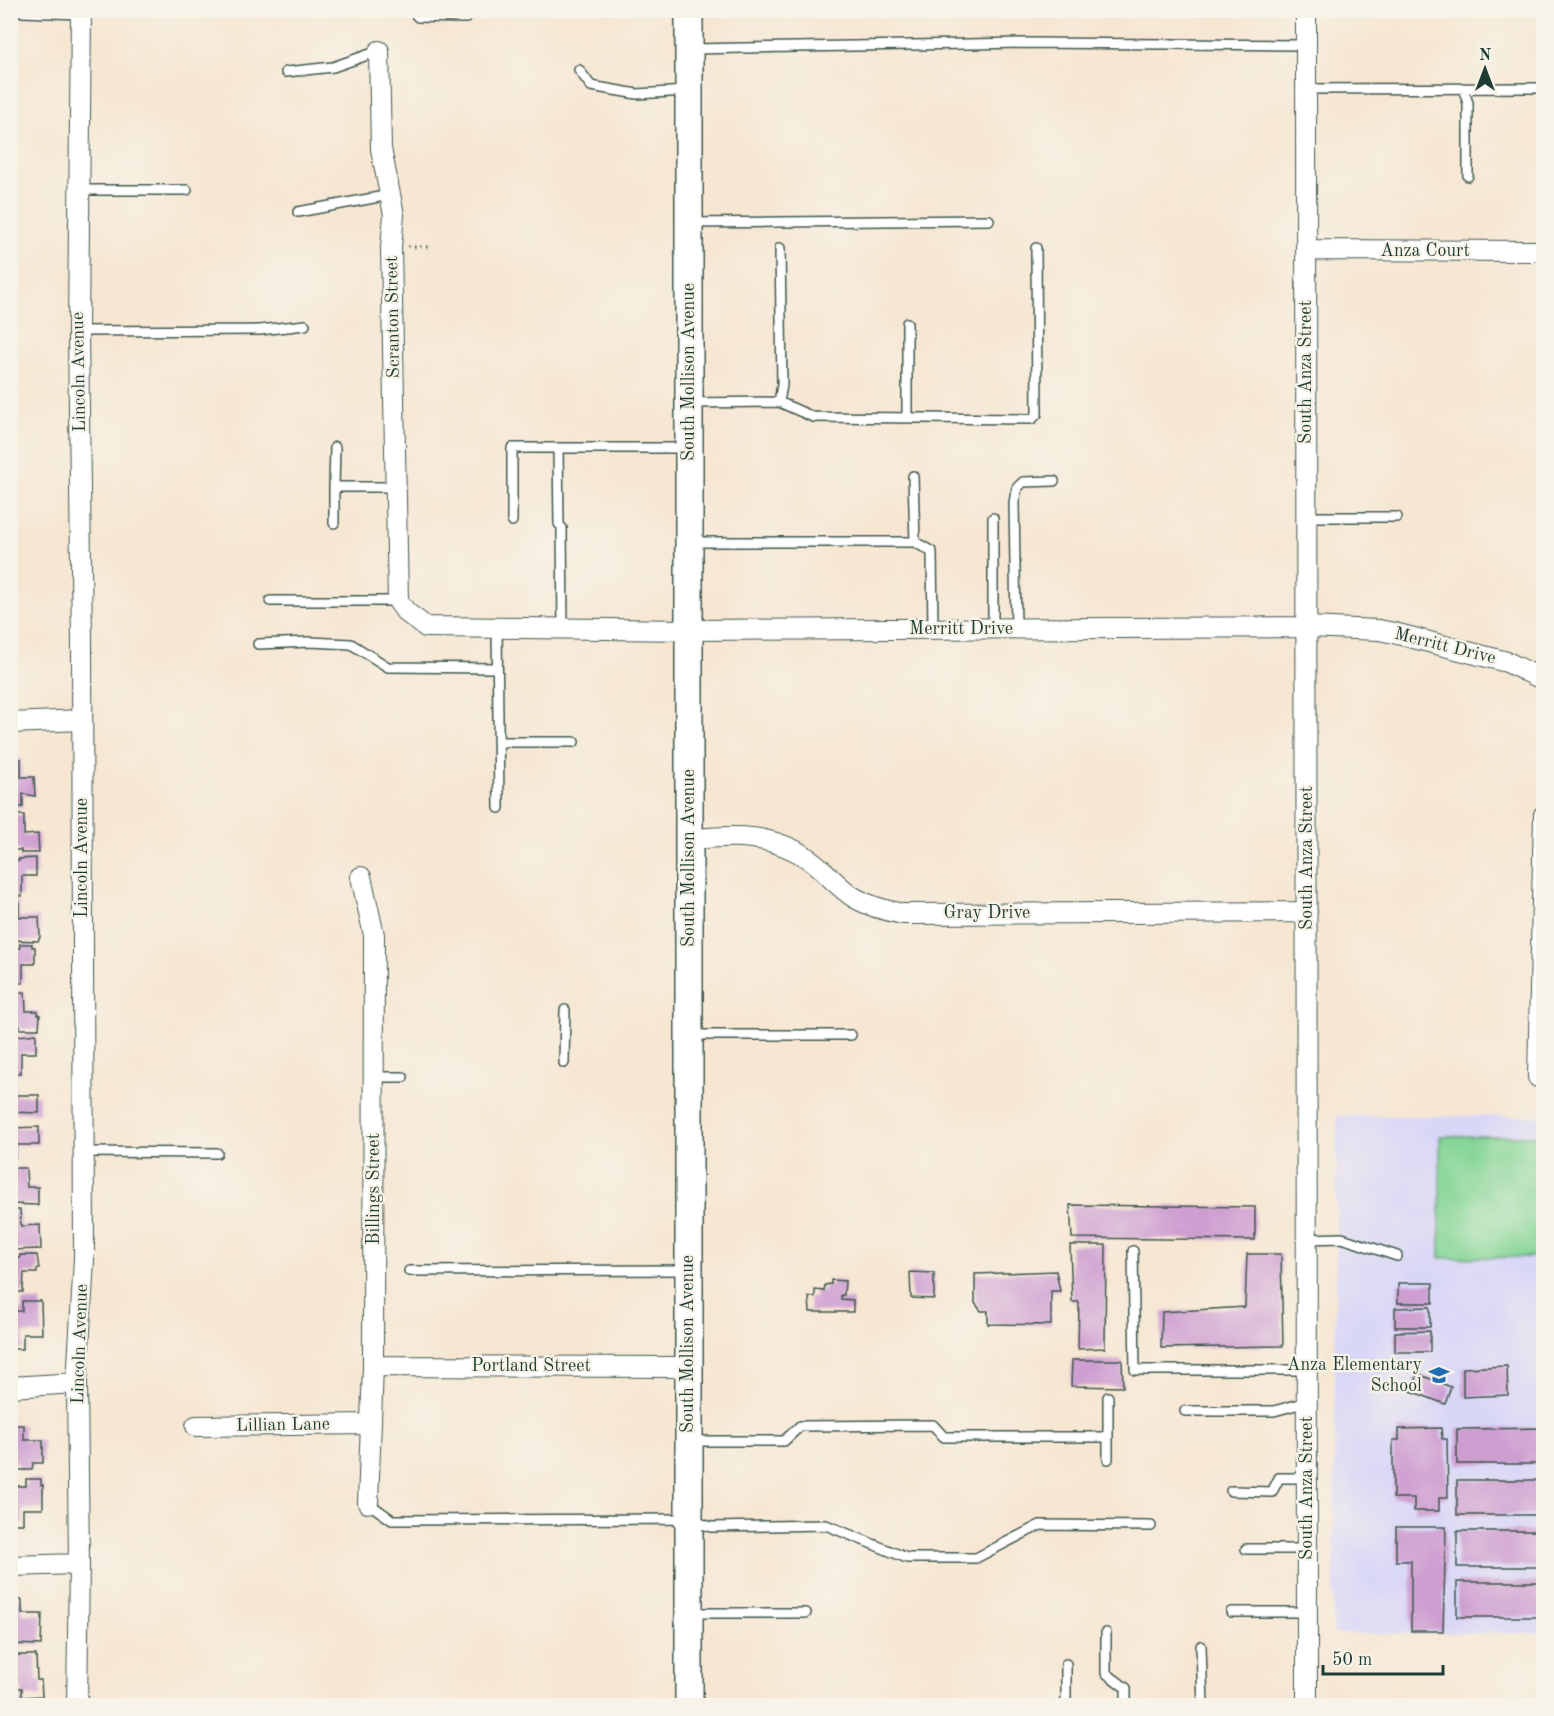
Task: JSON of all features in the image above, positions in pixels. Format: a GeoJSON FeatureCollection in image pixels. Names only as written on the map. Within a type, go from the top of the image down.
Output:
{"type":"FeatureCollection","features":[{"type":"Feature","properties":{"kind":"main road","name":"South Mollison Avenue"},"geometry":{"type":"LineString","coordinates":[[689,1706],[690,10]]}},
{"type":"Feature","properties":{"kind":"street","name":"South Anza Street"},"geometry":{"type":"LineString","coordinates":[[1306,10],[1307,1706]]}},
{"type":"Feature","properties":{"kind":"street","name":"Lincoln Avenue"},"geometry":{"type":"LineString","coordinates":[[77,1706],[79,1564],[76,1383],[84,1259],[78,331],[81,13]]}},
{"type":"Feature","properties":{"kind":"street","name":"Scranton Street"},"geometry":{"type":"LineString","coordinates":[[379,51],[381,148],[394,215],[391,247],[398,487],[398,593]]}},
{"type":"Feature","properties":{"kind":"street","name":"Anza Court"},"geometry":{"type":"LineString","coordinates":[[1306,250],[1544,251]]}},
{"type":"Feature","properties":{"kind":"street","name":"Merritt Drive"},"geometry":{"type":"LineString","coordinates":[[398,593],[406,612],[426,627],[690,630],[1306,627],[1379,630],[1507,662],[1544,680]]}},
{"type":"Feature","properties":{"kind":"street"},"geometry":{"type":"LineString","coordinates":[[10,723],[82,720]]}},
{"type":"Feature","properties":{"kind":"street"},"geometry":{"type":"LineString","coordinates":[[1538,1077],[1544,815]]}},
{"type":"Feature","properties":{"kind":"street","name":"Gray Drive"},"geometry":{"type":"LineString","coordinates":[[690,840],[743,836],[772,841],[814,863],[855,898],[880,910],[903,914],[1307,912]]}},
{"type":"Feature","properties":{"kind":"street","name":"Billings Street"},"geometry":{"type":"LineString","coordinates":[[361,877],[374,935],[373,1366],[368,1503]]}},
{"type":"Feature","properties":{"kind":"street","name":"Portland Street"},"geometry":{"type":"LineString","coordinates":[[373,1366],[688,1367]]}},
{"type":"Feature","properties":{"kind":"street"},"geometry":{"type":"LineString","coordinates":[[10,1387],[76,1383]]}},
{"type":"Feature","properties":{"kind":"street","name":"Lillian Lane"},"geometry":{"type":"LineString","coordinates":[[196,1426],[371,1424]]}},
{"type":"Feature","properties":{"kind":"street"},"geometry":{"type":"LineString","coordinates":[[10,1566],[79,1564]]}},
{"type":"Feature","properties":{"kind":"lane"},"geometry":{"type":"LineString","coordinates":[[22,10],[23,12],[81,13]]}},
{"type":"Feature","properties":{"kind":"lane"},"geometry":{"type":"LineString","coordinates":[[412,10],[418,17],[466,18],[467,10]]}},
{"type":"Feature","properties":{"kind":"lane"},"geometry":{"type":"LineString","coordinates":[[690,49],[1024,43],[1306,45]]}},
{"type":"Feature","properties":{"kind":"lane"},"geometry":{"type":"LineString","coordinates":[[286,72],[333,67],[379,51]]}},
{"type":"Feature","properties":{"kind":"lane"},"geometry":{"type":"LineString","coordinates":[[579,70],[591,86],[637,93],[690,91]]}},
{"type":"Feature","properties":{"kind":"lane"},"geometry":{"type":"LineString","coordinates":[[1463,88],[1468,103],[1468,176]]}},
{"type":"Feature","properties":{"kind":"lane"},"geometry":{"type":"LineString","coordinates":[[1306,89],[1544,88]]}},
{"type":"Feature","properties":{"kind":"lane"},"geometry":{"type":"LineString","coordinates":[[79,190],[187,190]]}},
{"type":"Feature","properties":{"kind":"lane"},"geometry":{"type":"LineString","coordinates":[[298,212],[390,195]]}},
{"type":"Feature","properties":{"kind":"lane"},"geometry":{"type":"LineString","coordinates":[[690,223],[988,220]]}},
{"type":"Feature","properties":{"kind":"lane"},"geometry":{"type":"LineString","coordinates":[[779,402],[782,384],[780,248]]}},
{"type":"Feature","properties":{"kind":"lane"},"geometry":{"type":"LineString","coordinates":[[690,403],[779,402],[813,417],[1032,419],[1037,414],[1036,248]]}},
{"type":"Feature","properties":{"kind":"lane"},"geometry":{"type":"LineString","coordinates":[[907,323],[907,418]]}},
{"type":"Feature","properties":{"kind":"lane"},"geometry":{"type":"LineString","coordinates":[[78,331],[260,330],[305,325]]}},
{"type":"Feature","properties":{"kind":"lane"},"geometry":{"type":"LineString","coordinates":[[334,523],[335,447]]}},
{"type":"Feature","properties":{"kind":"lane"},"geometry":{"type":"LineString","coordinates":[[512,522],[512,448],[690,448]]}},
{"type":"Feature","properties":{"kind":"lane"},"geometry":{"type":"LineString","coordinates":[[558,448],[563,628]]}},
{"type":"Feature","properties":{"kind":"lane"},"geometry":{"type":"LineString","coordinates":[[913,476],[915,542]]}},
{"type":"Feature","properties":{"kind":"lane"},"geometry":{"type":"LineString","coordinates":[[1016,628],[1014,502],[1017,488],[1023,482],[1054,481]]}},
{"type":"Feature","properties":{"kind":"lane"},"geometry":{"type":"LineString","coordinates":[[334,487],[398,487]]}},
{"type":"Feature","properties":{"kind":"lane"},"geometry":{"type":"LineString","coordinates":[[1307,517],[1397,517]]}},
{"type":"Feature","properties":{"kind":"lane"},"geometry":{"type":"LineString","coordinates":[[993,518],[993,628]]}},
{"type":"Feature","properties":{"kind":"lane"},"geometry":{"type":"LineString","coordinates":[[690,542],[915,542],[932,552],[933,629]]}},
{"type":"Feature","properties":{"kind":"lane"},"geometry":{"type":"LineString","coordinates":[[270,601],[398,593]]}},
{"type":"Feature","properties":{"kind":"lane"},"geometry":{"type":"LineString","coordinates":[[497,628],[499,808]]}},
{"type":"Feature","properties":{"kind":"lane"},"geometry":{"type":"LineString","coordinates":[[258,644],[310,642],[351,644],[388,667],[497,668]]}},
{"type":"Feature","properties":{"kind":"lane"},"geometry":{"type":"LineString","coordinates":[[498,742],[574,742]]}},
{"type":"Feature","properties":{"kind":"lane"},"geometry":{"type":"LineString","coordinates":[[564,1063],[565,1010]]}},
{"type":"Feature","properties":{"kind":"lane"},"geometry":{"type":"LineString","coordinates":[[689,1035],[850,1035]]}},
{"type":"Feature","properties":{"kind":"lane"},"geometry":{"type":"LineString","coordinates":[[374,1077],[403,1077]]}},
{"type":"Feature","properties":{"kind":"lane"},"geometry":{"type":"LineString","coordinates":[[83,1152],[217,1153]]}},
{"type":"Feature","properties":{"kind":"lane"},"geometry":{"type":"LineString","coordinates":[[1307,1239],[1342,1238],[1397,1257]]}},
{"type":"Feature","properties":{"kind":"lane"},"geometry":{"type":"LineString","coordinates":[[1133,1251],[1135,1370],[1307,1370]]}},
{"type":"Feature","properties":{"kind":"lane"},"geometry":{"type":"LineString","coordinates":[[409,1271],[688,1270]]}},
{"type":"Feature","properties":{"kind":"lane"},"geometry":{"type":"LineString","coordinates":[[1108,1397],[1108,1459]]}},
{"type":"Feature","properties":{"kind":"lane"},"geometry":{"type":"LineString","coordinates":[[1185,1411],[1274,1411],[1307,1406]]}},
{"type":"Feature","properties":{"kind":"lane"},"geometry":{"type":"LineString","coordinates":[[688,1441],[784,1441],[800,1426],[933,1425],[944,1437],[1108,1437]]}},
{"type":"Feature","properties":{"kind":"lane"},"geometry":{"type":"LineString","coordinates":[[1231,1491],[1272,1492],[1279,1478],[1307,1478]]}},
{"type":"Feature","properties":{"kind":"lane"},"geometry":{"type":"LineString","coordinates":[[368,1503],[393,1520],[688,1520],[711,1527],[826,1525],[907,1558],[976,1558],[1040,1525],[1151,1526]]}},
{"type":"Feature","properties":{"kind":"lane"},"geometry":{"type":"LineString","coordinates":[[1246,1549],[1307,1549]]}},
{"type":"Feature","properties":{"kind":"lane"},"geometry":{"type":"LineString","coordinates":[[1231,1612],[1307,1612]]}},
{"type":"Feature","properties":{"kind":"lane"},"geometry":{"type":"LineString","coordinates":[[688,1613],[806,1613]]}},
{"type":"Feature","properties":{"kind":"lane"},"geometry":{"type":"LineString","coordinates":[[1106,1633],[1106,1673],[1126,1688],[1126,1706]]}},
{"type":"Feature","properties":{"kind":"lane"},"geometry":{"type":"LineString","coordinates":[[1202,1646],[1203,1706]]}},
{"type":"Feature","properties":{"kind":"lane"},"geometry":{"type":"LineString","coordinates":[[1066,1664],[1066,1706]]}},
{"type":"Feature","properties":{"kind":"shaded area","name":"Anza Elementary School"},"geometry":{"type":"Polygon","coordinates":[[[1337,1116],[1543,1116],[1543,1633],[1333,1634],[1337,1116]]]}},
{"type":"Feature","properties":{"kind":"green space"},"geometry":{"type":"Polygon","coordinates":[[[1440,1136],[1543,1136],[1543,1257],[1440,1258],[1440,1136]]]}},
{"type":"Feature","properties":{"kind":"building"},"geometry":{"type":"Polygon","coordinates":[[[10,759],[21,759],[21,777],[34,777],[35,796],[23,794],[23,807],[10,807],[10,759]]]}},
{"type":"Feature","properties":{"kind":"building"},"geometry":{"type":"Polygon","coordinates":[[[10,815],[24,815],[24,835],[38,834],[39,853],[21,853],[21,850],[10,850],[10,815]]]}},
{"type":"Feature","properties":{"kind":"building"},"geometry":{"type":"Polygon","coordinates":[[[36,858],[36,876],[22,876],[22,896],[10,896],[10,861],[36,858]]]}},
{"type":"Feature","properties":{"kind":"building"},"geometry":{"type":"Polygon","coordinates":[[[10,902],[19,902],[19,917],[39,917],[40,937],[38,941],[10,940],[10,902]]]}},
{"type":"Feature","properties":{"kind":"building"},"geometry":{"type":"Polygon","coordinates":[[[20,944],[32,944],[32,947],[35,947],[35,964],[23,964],[23,983],[10,983],[10,948],[20,948],[20,944]]]}},
{"type":"Feature","properties":{"kind":"building"},"geometry":{"type":"Polygon","coordinates":[[[10,992],[25,992],[26,1011],[38,1011],[40,1015],[39,1029],[20,1029],[20,1026],[10,1026],[10,992]]]}},
{"type":"Feature","properties":{"kind":"building"},"geometry":{"type":"Polygon","coordinates":[[[36,1034],[36,1053],[21,1053],[21,1073],[10,1073],[10,1037],[36,1034]]]}},
{"type":"Feature","properties":{"kind":"building"},"geometry":{"type":"Polygon","coordinates":[[[10,1080],[15,1080],[15,1095],[39,1095],[39,1113],[10,1112],[10,1080]]]}},
{"type":"Feature","properties":{"kind":"building"},"geometry":{"type":"Polygon","coordinates":[[[39,1127],[39,1145],[15,1145],[15,1159],[10,1159],[10,1128],[39,1127]]]}},
{"type":"Feature","properties":{"kind":"building"},"geometry":{"type":"Polygon","coordinates":[[[10,1168],[26,1168],[27,1187],[38,1187],[38,1205],[10,1204],[10,1168]]]}},
{"type":"Feature","properties":{"kind":"building"},"geometry":{"type":"Polygon","coordinates":[[[1070,1205],[1255,1207],[1255,1240],[1072,1238],[1070,1205]]]}},
{"type":"Feature","properties":{"kind":"building"},"geometry":{"type":"Polygon","coordinates":[[[10,1210],[20,1210],[21,1226],[40,1225],[41,1249],[10,1250],[10,1210]]]}},
{"type":"Feature","properties":{"kind":"building"},"geometry":{"type":"Polygon","coordinates":[[[1070,1245],[1106,1245],[1105,1348],[1078,1349],[1079,1302],[1072,1302],[1070,1245]]]}},
{"type":"Feature","properties":{"kind":"building"},"geometry":{"type":"Polygon","coordinates":[[[1247,1254],[1281,1254],[1283,1346],[1161,1348],[1162,1312],[1245,1307],[1247,1254]]]}},
{"type":"Feature","properties":{"kind":"building"},"geometry":{"type":"Polygon","coordinates":[[[20,1255],[37,1255],[39,1269],[37,1273],[24,1273],[23,1292],[10,1292],[10,1258],[20,1258],[20,1255]]]}},
{"type":"Feature","properties":{"kind":"building"},"geometry":{"type":"Polygon","coordinates":[[[1056,1271],[1060,1291],[1051,1291],[1051,1325],[988,1324],[988,1311],[981,1311],[975,1303],[975,1274],[1056,1271]]]}},
{"type":"Feature","properties":{"kind":"building"},"geometry":{"type":"Polygon","coordinates":[[[910,1272],[934,1273],[934,1299],[911,1298],[910,1272]]]}},
{"type":"Feature","properties":{"kind":"building"},"geometry":{"type":"Polygon","coordinates":[[[831,1280],[845,1281],[844,1295],[841,1295],[841,1299],[853,1300],[853,1312],[810,1312],[809,1297],[815,1297],[815,1290],[824,1291],[825,1285],[831,1284],[831,1280]]]}},
{"type":"Feature","properties":{"kind":"building"},"geometry":{"type":"Polygon","coordinates":[[[1398,1283],[1433,1283],[1433,1303],[1398,1303],[1398,1283]]]}},
{"type":"Feature","properties":{"kind":"building"},"geometry":{"type":"Polygon","coordinates":[[[22,1301],[41,1301],[42,1334],[23,1334],[23,1349],[10,1349],[10,1311],[22,1311],[22,1301]]]}},
{"type":"Feature","properties":{"kind":"building"},"geometry":{"type":"Polygon","coordinates":[[[1430,1307],[1430,1327],[1395,1327],[1395,1308],[1430,1307]]]}},
{"type":"Feature","properties":{"kind":"building"},"geometry":{"type":"Polygon","coordinates":[[[1430,1331],[1430,1352],[1395,1352],[1395,1332],[1430,1331]]]}},
{"type":"Feature","properties":{"kind":"building"},"geometry":{"type":"Polygon","coordinates":[[[1072,1360],[1122,1360],[1123,1387],[1071,1386],[1072,1360]]]}},
{"type":"Feature","properties":{"kind":"building"},"geometry":{"type":"Polygon","coordinates":[[[1507,1366],[1508,1395],[1463,1397],[1463,1368],[1507,1366]]]}},
{"type":"Feature","properties":{"kind":"building"},"geometry":{"type":"Polygon","coordinates":[[[1418,1374],[1451,1387],[1445,1404],[1411,1391],[1418,1374]]]}},
{"type":"Feature","properties":{"kind":"building"},"geometry":{"type":"Polygon","coordinates":[[[10,1425],[24,1425],[24,1440],[43,1440],[43,1463],[33,1463],[32,1470],[18,1470],[18,1463],[10,1462],[10,1425]]]}},
{"type":"Feature","properties":{"kind":"building"},"geometry":{"type":"Polygon","coordinates":[[[1441,1428],[1442,1439],[1447,1439],[1448,1498],[1439,1498],[1439,1511],[1414,1511],[1414,1498],[1393,1498],[1393,1440],[1399,1440],[1399,1429],[1441,1428]]]}},
{"type":"Feature","properties":{"kind":"building"},"geometry":{"type":"Polygon","coordinates":[[[1544,1428],[1544,1464],[1457,1464],[1457,1429],[1544,1428]]]}},
{"type":"Feature","properties":{"kind":"building"},"geometry":{"type":"Polygon","coordinates":[[[26,1479],[41,1479],[43,1509],[23,1509],[23,1524],[10,1524],[10,1486],[26,1486],[26,1479]]]}},
{"type":"Feature","properties":{"kind":"building"},"geometry":{"type":"Polygon","coordinates":[[[1457,1480],[1544,1480],[1544,1515],[1457,1515],[1457,1480]]]}},
{"type":"Feature","properties":{"kind":"building"},"geometry":{"type":"Polygon","coordinates":[[[1396,1527],[1446,1527],[1443,1631],[1411,1631],[1411,1561],[1396,1561],[1396,1527]]]}},
{"type":"Feature","properties":{"kind":"building"},"geometry":{"type":"Polygon","coordinates":[[[1457,1531],[1544,1531],[1544,1567],[1457,1567],[1457,1531]]]}},
{"type":"Feature","properties":{"kind":"building"},"geometry":{"type":"Polygon","coordinates":[[[1457,1582],[1544,1582],[1544,1617],[1457,1617],[1457,1582]]]}},
{"type":"Feature","properties":{"kind":"building"},"geometry":{"type":"Polygon","coordinates":[[[10,1600],[22,1600],[22,1614],[42,1614],[41,1645],[10,1644],[10,1600]]]}},
{"type":"Feature","properties":{"kind":"building"},"geometry":{"type":"Polygon","coordinates":[[[10,1655],[36,1655],[37,1680],[41,1680],[42,1696],[22,1697],[22,1688],[10,1688],[10,1655]]]}},
{"type":"Feature","properties":{"kind":"building"},"geometry":{"type":"Polygon","coordinates":[[[13,1700],[25,1701],[25,1706],[13,1706],[13,1700]]]}},
{"type":"Feature","properties":{"kind":"place","name":"Anza Elementary School"},"geometry":{"type":"Point","coordinates":[1439,1375]}}]}
